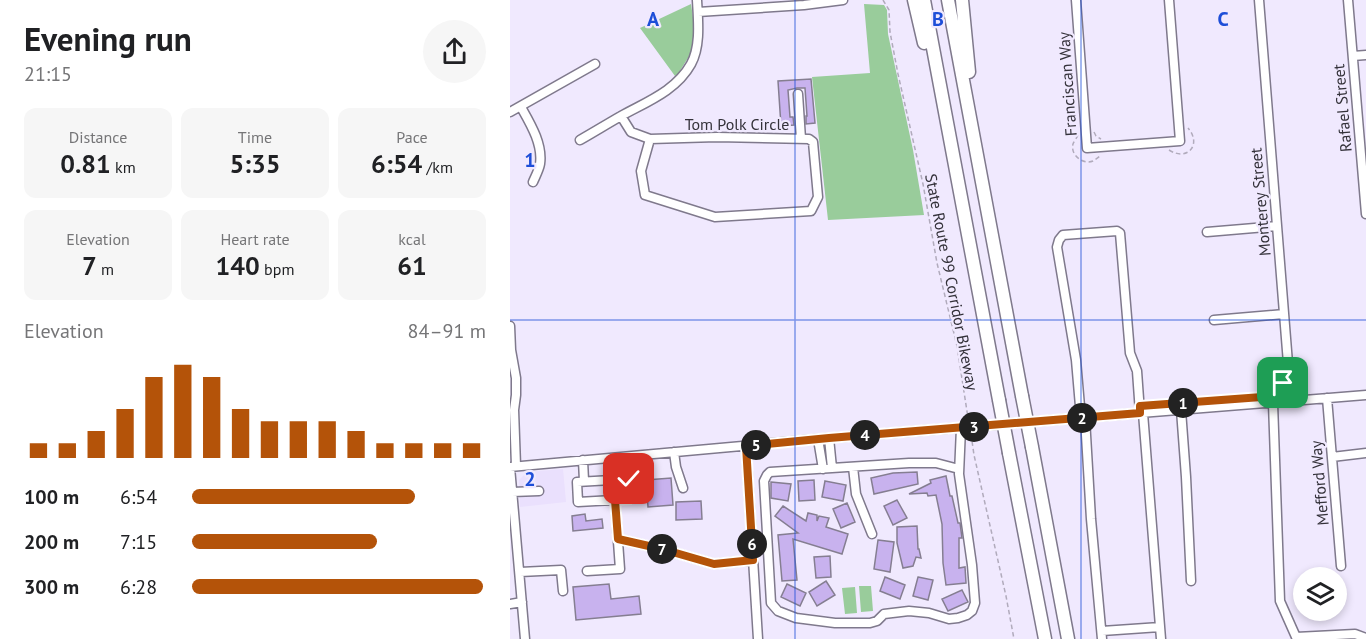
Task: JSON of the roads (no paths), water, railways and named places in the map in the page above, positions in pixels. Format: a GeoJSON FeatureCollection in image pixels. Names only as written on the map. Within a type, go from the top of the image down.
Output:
{"type":"FeatureCollection","features":[{"type":"Feature","properties":{"kind":"highway"},"geometry":{"type":"LineString","coordinates":[[914,0],[935,86],[942,94]]}},
{"type":"Feature","properties":{"kind":"highway"},"geometry":{"type":"LineString","coordinates":[[924,0],[1045,639]]}},
{"type":"Feature","properties":{"kind":"highway"},"geometry":{"type":"LineString","coordinates":[[948,0],[1068,639]]}},
{"type":"Feature","properties":{"kind":"highway"},"geometry":{"type":"LineString","coordinates":[[962,0],[973,130]]}},
{"type":"Feature","properties":{"kind":"street"},"geometry":{"type":"LineString","coordinates":[[580,140],[653,100],[675,84],[691,64],[698,41],[697,0]]}},
{"type":"Feature","properties":{"kind":"street"},"geometry":{"type":"LineString","coordinates":[[698,12],[843,0]]}},
{"type":"Feature","properties":{"kind":"street","name":"Franciscan Way"},"geometry":{"type":"LineString","coordinates":[[1076,0],[1088,148],[1180,141],[1169,0]]}},
{"type":"Feature","properties":{"kind":"street","name":"Monterey Street"},"geometry":{"type":"LineString","coordinates":[[1259,0],[1291,401]]}},
{"type":"Feature","properties":{"kind":"street","name":"Rafael Street"},"geometry":{"type":"LineString","coordinates":[[1348,0],[1366,214]]}},
{"type":"Feature","properties":{"kind":"street"},"geometry":{"type":"LineString","coordinates":[[1353,56],[1366,55]]}},
{"type":"Feature","properties":{"kind":"street"},"geometry":{"type":"LineString","coordinates":[[510,112],[595,64]]}},
{"type":"Feature","properties":{"kind":"street"},"geometry":{"type":"LineString","coordinates":[[798,94],[801,139]]}},
{"type":"Feature","properties":{"kind":"street"},"geometry":{"type":"LineString","coordinates":[[521,107],[530,123],[540,152],[540,164],[533,182]]}},
{"type":"Feature","properties":{"kind":"street"},"geometry":{"type":"LineString","coordinates":[[621,116],[631,132],[650,139]]}},
{"type":"Feature","properties":{"kind":"street","name":"Tom Polk Circle"},"geometry":{"type":"LineString","coordinates":[[717,137],[809,139],[813,142],[818,198],[811,211],[716,217],[645,195],[641,171],[650,139],[717,137]]}},
{"type":"Feature","properties":{"kind":"street"},"geometry":{"type":"LineString","coordinates":[[1207,232],[1277,226]]}},
{"type":"Feature","properties":{"kind":"street"},"geometry":{"type":"LineString","coordinates":[[1160,627],[1102,635],[1083,418],[1057,247],[1063,235],[1117,231],[1120,233],[1130,352],[1137,370],[1141,413],[1160,627],[1161,639]]}},
{"type":"Feature","properties":{"kind":"street"},"geometry":{"type":"LineString","coordinates":[[1215,320],[1284,314]]}},
{"type":"Feature","properties":{"kind":"street"},"geometry":{"type":"LineString","coordinates":[[510,326],[516,387],[512,502],[525,639]]}},
{"type":"Feature","properties":{"kind":"street"},"geometry":{"type":"LineString","coordinates":[[513,467],[829,438],[1366,395]]}},
{"type":"Feature","properties":{"kind":"street","name":"Mefford Way"},"geometry":{"type":"LineString","coordinates":[[1327,398],[1341,566]]}},
{"type":"Feature","properties":{"kind":"street"},"geometry":{"type":"LineString","coordinates":[[1273,403],[1280,601],[1295,638],[1355,634],[1366,638]]}},
{"type":"Feature","properties":{"kind":"street"},"geometry":{"type":"LineString","coordinates":[[1181,410],[1191,582]]}},
{"type":"Feature","properties":{"kind":"street"},"geometry":{"type":"LineString","coordinates":[[958,469],[936,463],[909,463],[770,472],[766,475],[764,482],[771,603],[778,610],[796,618],[835,622],[870,623],[877,621],[884,614],[909,611],[929,613],[949,619],[967,615],[972,611],[975,603],[958,469],[965,427]]}},
{"type":"Feature","properties":{"kind":"street"},"geometry":{"type":"LineString","coordinates":[[829,438],[832,468]]}},
{"type":"Feature","properties":{"kind":"street"},"geometry":{"type":"LineString","coordinates":[[818,439],[823,469]]}},
{"type":"Feature","properties":{"kind":"street"},"geometry":{"type":"LineString","coordinates":[[746,446],[758,639]]}},
{"type":"Feature","properties":{"kind":"street"},"geometry":{"type":"LineString","coordinates":[[674,452],[682,488]]}},
{"type":"Feature","properties":{"kind":"street"},"geometry":{"type":"LineString","coordinates":[[1332,458],[1366,453]]}},
{"type":"Feature","properties":{"kind":"street"},"geometry":{"type":"LineString","coordinates":[[583,460],[584,482]]}},
{"type":"Feature","properties":{"kind":"street"},"geometry":{"type":"LineString","coordinates":[[853,467],[856,494],[872,534]]}},
{"type":"Feature","properties":{"kind":"street"},"geometry":{"type":"LineString","coordinates":[[629,479],[631,499],[578,502],[577,482],[584,482],[629,479]]}},
{"type":"Feature","properties":{"kind":"street"},"geometry":{"type":"LineString","coordinates":[[512,492],[539,491]]}},
{"type":"Feature","properties":{"kind":"street"},"geometry":{"type":"LineString","coordinates":[[587,571],[620,569],[615,500]]}},
{"type":"Feature","properties":{"kind":"street"},"geometry":{"type":"LineString","coordinates":[[618,539],[714,564],[753,560]]}},
{"type":"Feature","properties":{"kind":"street"},"geometry":{"type":"LineString","coordinates":[[520,572],[561,570],[563,591]]}},
{"type":"Feature","properties":{"kind":"street"},"geometry":{"type":"LineString","coordinates":[[510,604],[522,602]]}}]}
